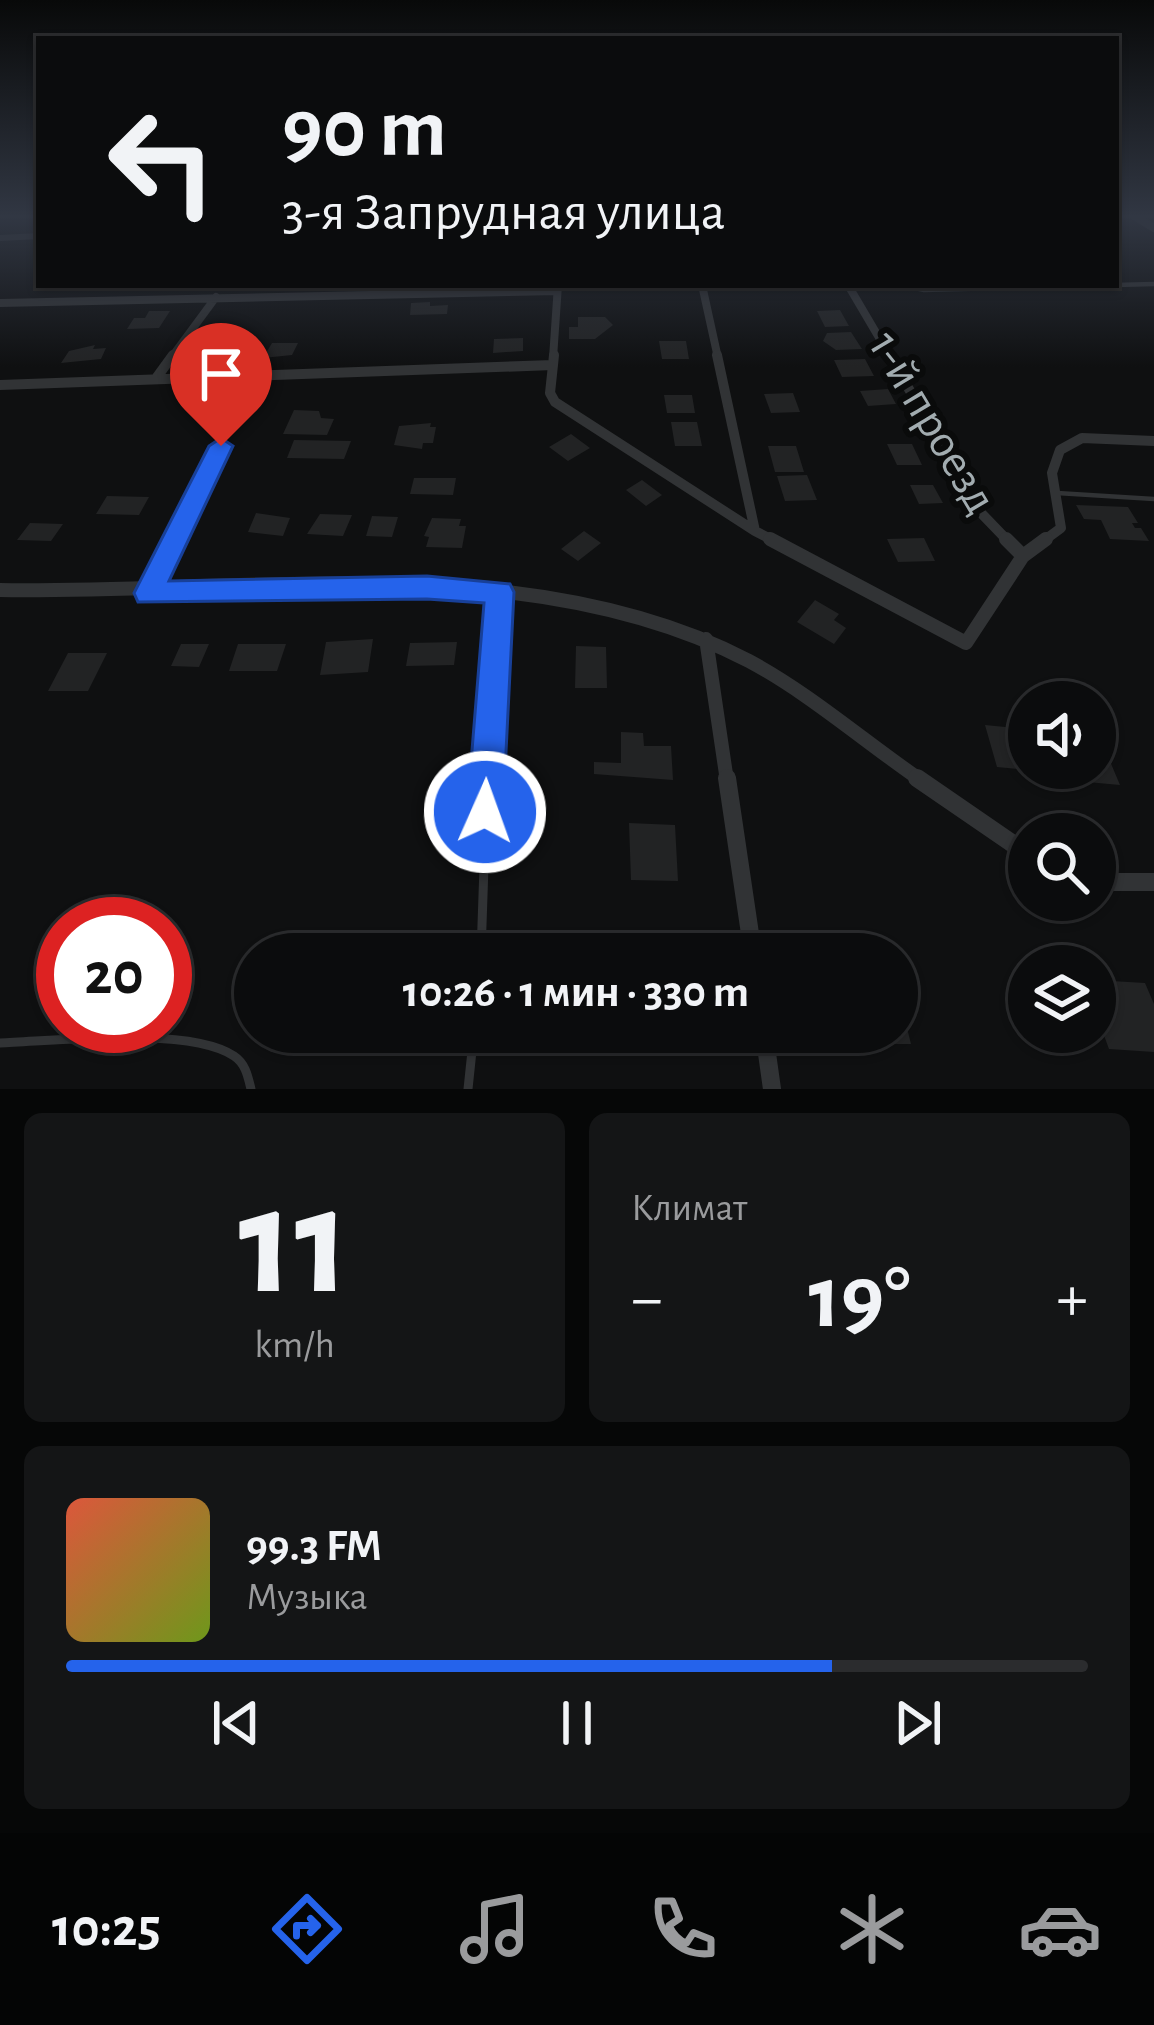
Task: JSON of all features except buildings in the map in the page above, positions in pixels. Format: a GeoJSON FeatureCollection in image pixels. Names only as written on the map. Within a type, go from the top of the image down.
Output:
{"type":"FeatureCollection","features":[{"type":"Feature","properties":{"kind":"street"},"geometry":{"type":"LineString","coordinates":[[285,296],[289,288]]}},
{"type":"Feature","properties":{"kind":"street"},"geometry":{"type":"LineString","coordinates":[[0,303],[557,288],[550,396],[555,402],[755,531],[966,643],[1023,556],[1061,528],[1063,519],[1050,483],[1053,461],[1073,440],[1154,441]]}},
{"type":"Feature","properties":{"kind":"street"},"geometry":{"type":"LineString","coordinates":[[703,288],[755,531]]}},
{"type":"Feature","properties":{"kind":"street","name":"1-й проезд"},"geometry":{"type":"LineString","coordinates":[[850,288],[982,514],[1023,556]]}},
{"type":"Feature","properties":{"kind":"street"},"geometry":{"type":"LineString","coordinates":[[157,377],[216,297]]}},
{"type":"Feature","properties":{"kind":"street"},"geometry":{"type":"LineString","coordinates":[[0,385],[553,364]]}},
{"type":"Feature","properties":{"kind":"street"},"geometry":{"type":"LineString","coordinates":[[0,590],[148,593],[427,587],[500,592],[639,617],[706,639],[750,662],[1008,840]]}},
{"type":"Feature","properties":{"kind":"street"},"geometry":{"type":"LineString","coordinates":[[706,639],[749,933]]}},
{"type":"Feature","properties":{"kind":"street"},"geometry":{"type":"LineString","coordinates":[[1116,882],[1154,882]]}},
{"type":"Feature","properties":{"kind":"street"},"geometry":{"type":"LineString","coordinates":[[767,1053],[772,1089]]}},
{"type":"Feature","properties":{"kind":"lane"},"geometry":{"type":"LineString","coordinates":[[1119,285],[1154,284]]}},
{"type":"Feature","properties":{"kind":"lane"},"geometry":{"type":"LineString","coordinates":[[915,288],[1001,288]]}},
{"type":"Feature","properties":{"kind":"lane"},"geometry":{"type":"LineString","coordinates":[[148,593],[257,373]]}},
{"type":"Feature","properties":{"kind":"lane"},"geometry":{"type":"LineString","coordinates":[[1054,493],[1154,500]]}},
{"type":"Feature","properties":{"kind":"lane"},"geometry":{"type":"LineString","coordinates":[[482,933],[487,765],[500,592]]}},
{"type":"Feature","properties":{"kind":"lane"},"geometry":{"type":"LineString","coordinates":[[0,1043],[158,1041],[213,1047],[236,1057],[246,1069],[250,1089]]}},
{"type":"Feature","properties":{"kind":"lane"},"geometry":{"type":"LineString","coordinates":[[468,1089],[472,1053]]}},
{"type":"Feature","properties":{"kind":"route"},"geometry":{"type":"LineString","coordinates":[[221,446],[148,593],[427,587],[500,592],[485,812]]}}]}
